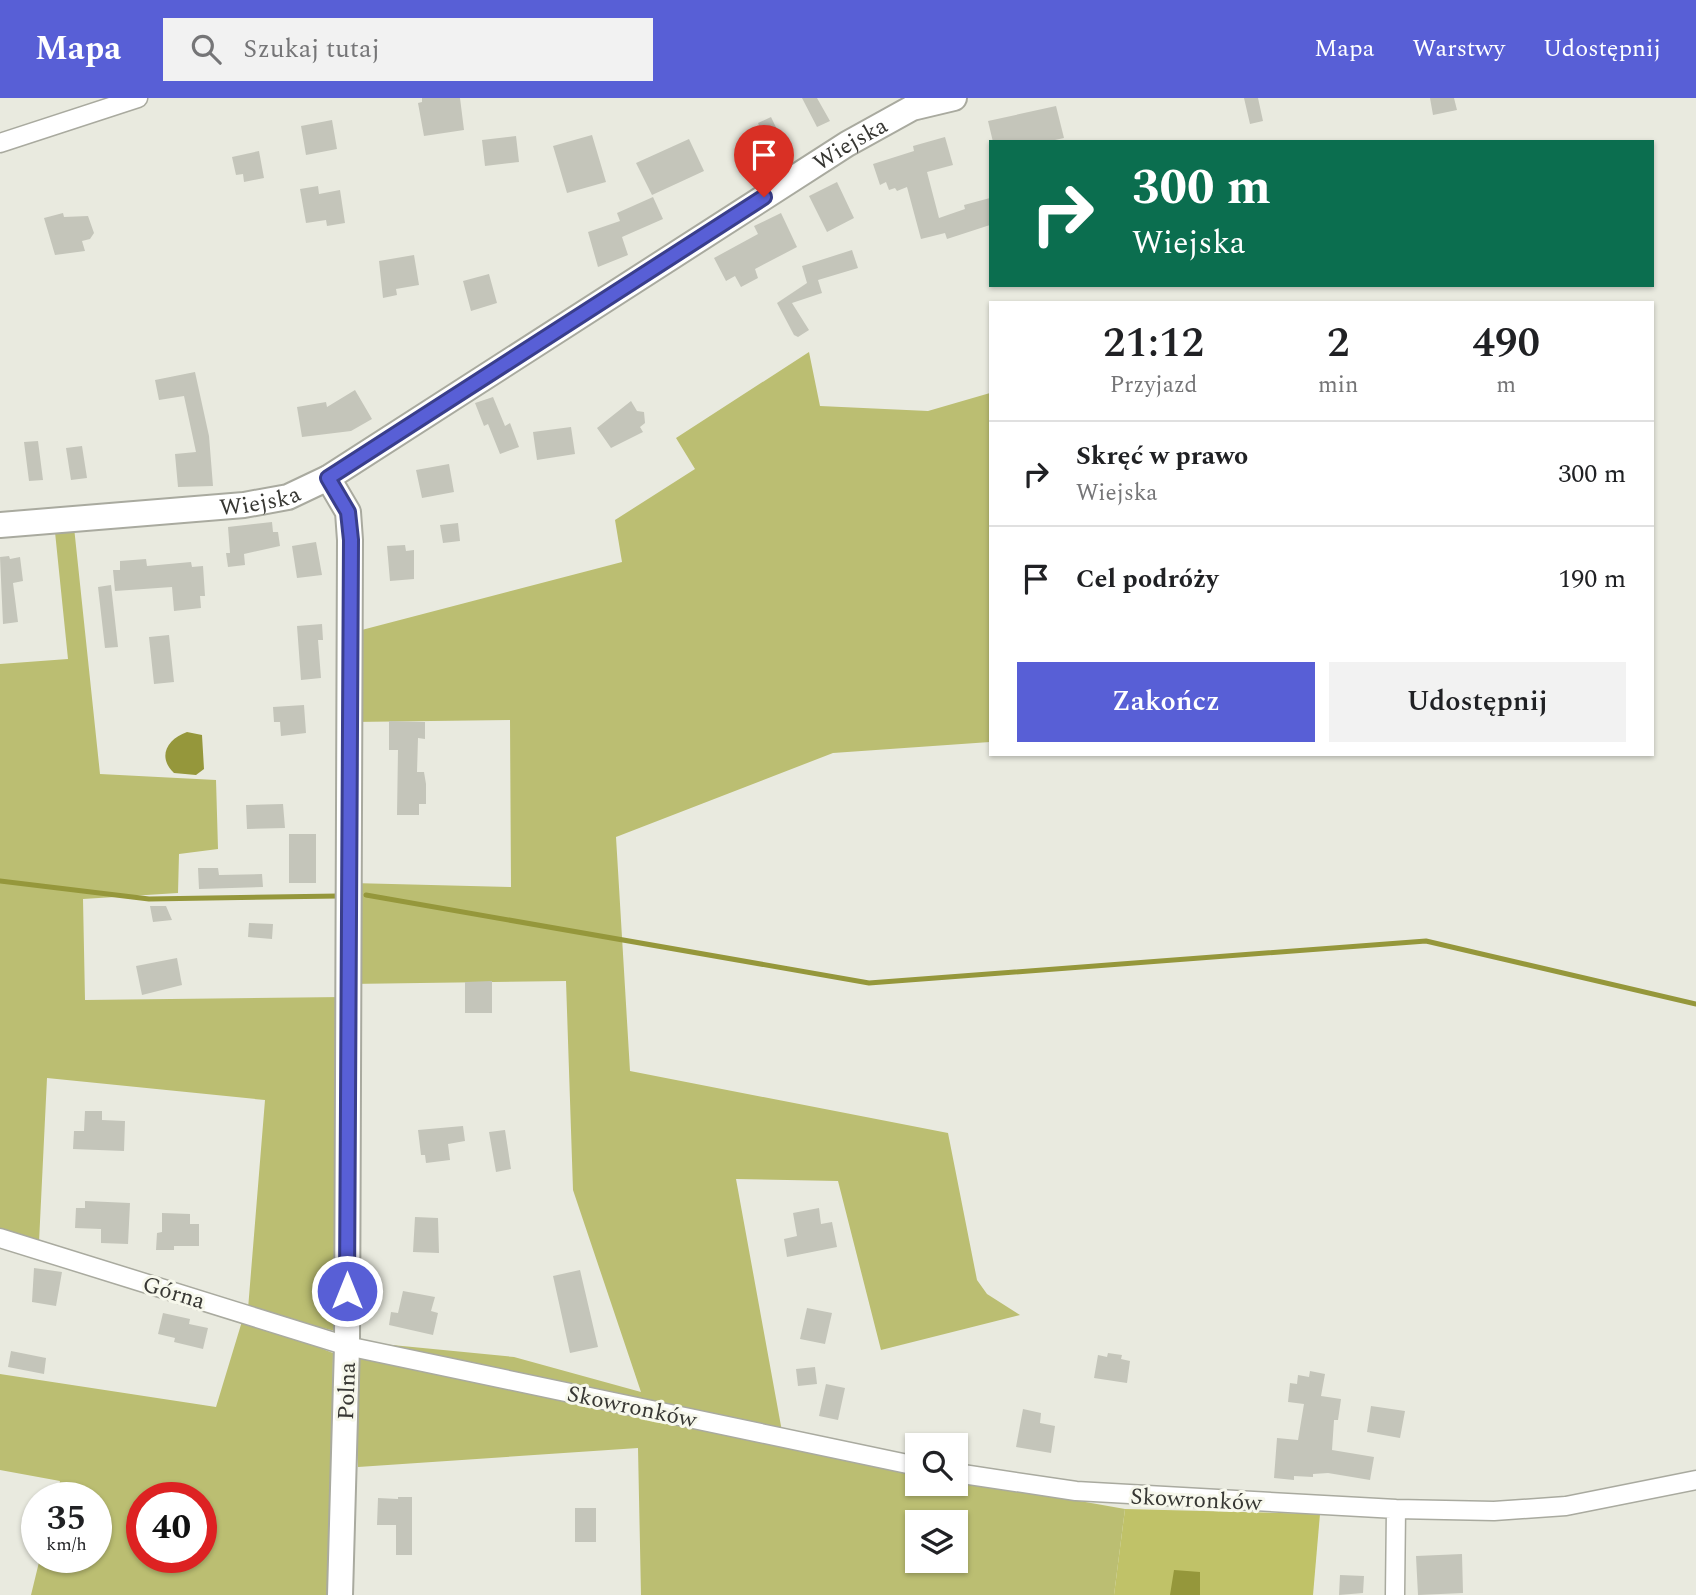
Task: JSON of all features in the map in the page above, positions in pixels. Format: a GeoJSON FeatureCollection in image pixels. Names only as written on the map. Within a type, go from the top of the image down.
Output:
{"type":"FeatureCollection","features":[{"type":"Feature","properties":{"kind":"street"},"geometry":{"type":"LineString","coordinates":[[0,143],[138,98]]}},
{"type":"Feature","properties":{"kind":"street","name":"Wiejska"},"geometry":{"type":"LineString","coordinates":[[0,525],[244,505],[288,497],[328,478],[847,144],[912,108],[954,98]]}},
{"type":"Feature","properties":{"kind":"street","name":"Polna"},"geometry":{"type":"LineString","coordinates":[[328,478],[348,512],[351,540],[347,1346],[340,1595]]}},
{"type":"Feature","properties":{"kind":"street","name":"Górna"},"geometry":{"type":"LineString","coordinates":[[0,1238],[347,1346]]}},
{"type":"Feature","properties":{"kind":"street","name":"Skowronków"},"geometry":{"type":"LineString","coordinates":[[347,1346],[905,1463]]}},
{"type":"Feature","properties":{"kind":"street","name":"Skowronków"},"geometry":{"type":"LineString","coordinates":[[968,1475],[1076,1491],[1396,1509],[1494,1511],[1566,1506],[1696,1480]]}},
{"type":"Feature","properties":{"kind":"street"},"geometry":{"type":"LineString","coordinates":[[1395,1595],[1396,1509]]}},
{"type":"Feature","properties":{"kind":"green space"},"geometry":{"type":"Polygon","coordinates":[[[809,352],[820,406],[928,411],[989,393],[989,742],[833,753],[616,837],[630,1071],[948,1133],[977,1280],[987,1294],[1020,1315],[881,1350],[838,1181],[736,1179],[785,1448],[905,1470],[905,1496],[968,1496],[968,1481],[1125,1509],[1114,1595],[641,1595],[638,1448],[358,1467],[351,1341],[514,1357],[641,1392],[573,1190],[566,981],[349,984],[352,883],[511,887],[510,720],[352,722],[354,632],[622,562],[615,520],[695,469],[676,438],[809,352]]]}},
{"type":"Feature","properties":{"kind":"green space"},"geometry":{"type":"Polygon","coordinates":[[[74,527],[100,774],[216,780],[218,849],[179,854],[178,893],[83,899],[85,1000],[344,997],[335,1331],[248,1309],[265,1100],[47,1078],[39,1242],[0,1231],[0,664],[68,659],[55,532],[74,527]]]}},
{"type":"Feature","properties":{"kind":"green space"},"geometry":{"type":"Polygon","coordinates":[[[243,1318],[333,1353],[329,1595],[31,1595],[36,1573],[112,1573],[112,1482],[60,1482],[0,1470],[0,1374],[216,1407],[243,1318]]]}},
{"type":"Feature","properties":{"kind":"shaded area"},"geometry":{"type":"Polygon","coordinates":[[[187,732],[202,735],[204,769],[196,775],[174,773],[166,761],[165,755],[170,744],[187,732]]]}},
{"type":"Feature","properties":{"kind":"shaded area"},"geometry":{"type":"Polygon","coordinates":[[[1125,1509],[1320,1514],[1313,1595],[1114,1595],[1125,1509]]]}},
{"type":"Feature","properties":{"kind":"shaded area"},"geometry":{"type":"Polygon","coordinates":[[[1174,1570],[1200,1572],[1200,1595],[1170,1595],[1174,1570]]]}},
{"type":"Feature","properties":{"kind":"building"},"geometry":{"type":"Polygon","coordinates":[[[422,98],[460,98],[464,130],[424,136],[418,103],[422,102],[422,98]]]}},
{"type":"Feature","properties":{"kind":"building"},"geometry":{"type":"Polygon","coordinates":[[[802,98],[817,98],[830,121],[817,127],[802,98]]]}},
{"type":"Feature","properties":{"kind":"building"},"geometry":{"type":"Polygon","coordinates":[[[1244,98],[1258,98],[1263,121],[1250,124],[1244,98]]]}},
{"type":"Feature","properties":{"kind":"building"},"geometry":{"type":"Polygon","coordinates":[[[1430,98],[1454,98],[1457,110],[1433,115],[1430,98]]]}},
{"type":"Feature","properties":{"kind":"building"},"geometry":{"type":"Polygon","coordinates":[[[1056,106],[1064,138],[993,140],[988,121],[1056,106]]]}},
{"type":"Feature","properties":{"kind":"building"},"geometry":{"type":"Polygon","coordinates":[[[771,117],[785,146],[762,156],[752,134],[761,130],[758,123],[771,117]]]}},
{"type":"Feature","properties":{"kind":"building"},"geometry":{"type":"Polygon","coordinates":[[[332,120],[337,149],[306,155],[301,126],[332,120]]]}},
{"type":"Feature","properties":{"kind":"building"},"geometry":{"type":"Polygon","coordinates":[[[592,135],[606,182],[567,193],[553,146],[592,135]]]}},
{"type":"Feature","properties":{"kind":"building"},"geometry":{"type":"Polygon","coordinates":[[[516,136],[519,162],[485,166],[482,140],[516,136]]]}},
{"type":"Feature","properties":{"kind":"building"},"geometry":{"type":"Polygon","coordinates":[[[945,137],[953,165],[927,172],[939,218],[965,209],[964,205],[989,198],[989,225],[947,239],[945,233],[921,239],[907,187],[897,191],[895,188],[889,190],[886,182],[880,185],[873,164],[914,151],[913,146],[945,137]]]}},
{"type":"Feature","properties":{"kind":"building"},"geometry":{"type":"Polygon","coordinates":[[[689,139],[704,171],[652,195],[636,163],[689,139]]]}},
{"type":"Feature","properties":{"kind":"building"},"geometry":{"type":"Polygon","coordinates":[[[259,151],[264,178],[244,182],[243,174],[236,175],[232,157],[259,151]]]}},
{"type":"Feature","properties":{"kind":"building"},"geometry":{"type":"Polygon","coordinates":[[[837,182],[854,218],[827,232],[809,196],[837,182]]]}},
{"type":"Feature","properties":{"kind":"building"},"geometry":{"type":"Polygon","coordinates":[[[318,186],[319,194],[340,190],[345,223],[327,226],[326,220],[306,223],[300,189],[318,186]]]}},
{"type":"Feature","properties":{"kind":"building"},"geometry":{"type":"Polygon","coordinates":[[[653,197],[663,219],[622,237],[628,255],[598,267],[588,232],[620,221],[617,213],[653,197]]]}},
{"type":"Feature","properties":{"kind":"building"},"geometry":{"type":"Polygon","coordinates":[[[63,213],[64,217],[88,216],[94,233],[90,239],[82,241],[85,251],[55,255],[44,218],[63,213]]]}},
{"type":"Feature","properties":{"kind":"building"},"geometry":{"type":"Polygon","coordinates":[[[781,213],[797,247],[755,269],[758,278],[741,287],[735,276],[726,281],[714,258],[758,234],[754,226],[781,213]]]}},
{"type":"Feature","properties":{"kind":"building"},"geometry":{"type":"Polygon","coordinates":[[[852,250],[858,268],[818,280],[822,293],[792,303],[809,330],[798,337],[794,335],[777,303],[807,283],[802,266],[852,250]]]}},
{"type":"Feature","properties":{"kind":"building"},"geometry":{"type":"Polygon","coordinates":[[[414,255],[419,285],[396,289],[397,295],[383,298],[379,261],[414,255]]]}},
{"type":"Feature","properties":{"kind":"building"},"geometry":{"type":"Polygon","coordinates":[[[489,274],[497,303],[471,311],[463,281],[489,274]]]}},
{"type":"Feature","properties":{"kind":"building"},"geometry":{"type":"Polygon","coordinates":[[[195,372],[209,436],[213,486],[178,487],[175,454],[196,452],[184,396],[159,400],[155,380],[195,372]]]}},
{"type":"Feature","properties":{"kind":"building"},"geometry":{"type":"Polygon","coordinates":[[[355,390],[372,419],[351,431],[302,437],[297,407],[326,402],[327,407],[355,390]]]}},
{"type":"Feature","properties":{"kind":"building"},"geometry":{"type":"Polygon","coordinates":[[[493,397],[505,426],[510,423],[519,447],[500,454],[488,424],[484,426],[475,403],[493,397]]]}},
{"type":"Feature","properties":{"kind":"building"},"geometry":{"type":"Polygon","coordinates":[[[631,401],[637,411],[644,412],[645,423],[640,427],[643,432],[611,448],[597,428],[631,401]]]}},
{"type":"Feature","properties":{"kind":"building"},"geometry":{"type":"Polygon","coordinates":[[[571,427],[575,454],[537,460],[533,432],[571,427]]]}},
{"type":"Feature","properties":{"kind":"building"},"geometry":{"type":"Polygon","coordinates":[[[38,441],[43,480],[29,481],[24,442],[38,441]]]}},
{"type":"Feature","properties":{"kind":"building"},"geometry":{"type":"Polygon","coordinates":[[[82,446],[87,478],[71,480],[66,448],[82,446]]]}},
{"type":"Feature","properties":{"kind":"building"},"geometry":{"type":"Polygon","coordinates":[[[449,464],[454,492],[422,498],[416,470],[449,464]]]}},
{"type":"Feature","properties":{"kind":"building"},"geometry":{"type":"Polygon","coordinates":[[[272,522],[273,532],[278,532],[280,546],[244,554],[245,565],[228,567],[228,527],[272,522]]]}},
{"type":"Feature","properties":{"kind":"building"},"geometry":{"type":"Polygon","coordinates":[[[458,523],[460,541],[443,543],[440,525],[458,523]]]}},
{"type":"Feature","properties":{"kind":"building"},"geometry":{"type":"Polygon","coordinates":[[[316,542],[322,575],[297,578],[292,546],[316,542]]]}},
{"type":"Feature","properties":{"kind":"building"},"geometry":{"type":"Polygon","coordinates":[[[405,545],[406,551],[414,550],[414,579],[390,581],[387,546],[405,545]]]}},
{"type":"Feature","properties":{"kind":"building"},"geometry":{"type":"Polygon","coordinates":[[[9,556],[10,559],[20,557],[23,581],[13,583],[18,622],[3,624],[0,557],[9,556]]]}},
{"type":"Feature","properties":{"kind":"building"},"geometry":{"type":"Polygon","coordinates":[[[146,559],[147,566],[191,562],[192,567],[203,566],[205,596],[200,596],[201,608],[174,611],[172,587],[115,591],[113,570],[120,570],[120,561],[146,559]]]}},
{"type":"Feature","properties":{"kind":"building"},"geometry":{"type":"Polygon","coordinates":[[[111,585],[118,647],[105,648],[98,587],[111,585]]]}},
{"type":"Feature","properties":{"kind":"building"},"geometry":{"type":"Polygon","coordinates":[[[322,624],[323,640],[318,640],[321,678],[301,680],[297,626],[322,624]]]}},
{"type":"Feature","properties":{"kind":"building"},"geometry":{"type":"Polygon","coordinates":[[[169,635],[174,682],[154,684],[149,637],[169,635]]]}},
{"type":"Feature","properties":{"kind":"building"},"geometry":{"type":"Polygon","coordinates":[[[304,705],[306,733],[281,736],[280,722],[274,722],[273,707],[304,705]]]}},
{"type":"Feature","properties":{"kind":"building"},"geometry":{"type":"Polygon","coordinates":[[[389,721],[425,722],[425,739],[418,738],[417,772],[424,772],[426,804],[419,804],[419,815],[397,815],[398,750],[389,750],[389,721]]]}},
{"type":"Feature","properties":{"kind":"building"},"geometry":{"type":"Polygon","coordinates":[[[283,804],[285,828],[247,829],[246,805],[283,804]]]}},
{"type":"Feature","properties":{"kind":"building"},"geometry":{"type":"Polygon","coordinates":[[[289,834],[316,834],[316,883],[289,883],[289,834]]]}},
{"type":"Feature","properties":{"kind":"building"},"geometry":{"type":"Polygon","coordinates":[[[198,868],[218,868],[219,875],[262,874],[263,887],[199,889],[198,868]]]}},
{"type":"Feature","properties":{"kind":"building"},"geometry":{"type":"Polygon","coordinates":[[[150,906],[166,906],[172,920],[153,922],[150,906]]]}},
{"type":"Feature","properties":{"kind":"building"},"geometry":{"type":"Polygon","coordinates":[[[249,923],[273,924],[272,939],[248,937],[249,923]]]}},
{"type":"Feature","properties":{"kind":"building"},"geometry":{"type":"Polygon","coordinates":[[[177,958],[182,985],[142,995],[136,966],[177,958]]]}},
{"type":"Feature","properties":{"kind":"building"},"geometry":{"type":"Polygon","coordinates":[[[492,981],[492,1013],[465,1013],[465,982],[492,981]]]}},
{"type":"Feature","properties":{"kind":"building"},"geometry":{"type":"Polygon","coordinates":[[[85,1111],[102,1111],[102,1120],[125,1121],[124,1151],[73,1149],[74,1131],[84,1131],[85,1111]]]}},
{"type":"Feature","properties":{"kind":"building"},"geometry":{"type":"Polygon","coordinates":[[[463,1126],[465,1141],[448,1144],[450,1160],[426,1163],[425,1155],[421,1155],[418,1130],[463,1126]]]}},
{"type":"Feature","properties":{"kind":"building"},"geometry":{"type":"Polygon","coordinates":[[[505,1130],[511,1169],[496,1172],[489,1132],[505,1130]]]}},
{"type":"Feature","properties":{"kind":"building"},"geometry":{"type":"Polygon","coordinates":[[[85,1201],[130,1203],[128,1244],[101,1243],[101,1229],[75,1228],[76,1208],[85,1208],[85,1201]]]}},
{"type":"Feature","properties":{"kind":"building"},"geometry":{"type":"Polygon","coordinates":[[[819,1208],[821,1224],[832,1222],[837,1247],[787,1257],[784,1239],[797,1236],[793,1213],[819,1208]]]}},
{"type":"Feature","properties":{"kind":"building"},"geometry":{"type":"Polygon","coordinates":[[[162,1213],[190,1214],[190,1224],[199,1224],[199,1246],[174,1246],[174,1250],[156,1250],[157,1233],[162,1232],[162,1213]]]}},
{"type":"Feature","properties":{"kind":"building"},"geometry":{"type":"Polygon","coordinates":[[[415,1217],[438,1218],[439,1253],[413,1252],[415,1217]]]}},
{"type":"Feature","properties":{"kind":"building"},"geometry":{"type":"Polygon","coordinates":[[[34,1268],[62,1272],[56,1306],[32,1302],[34,1268]]]}},
{"type":"Feature","properties":{"kind":"building"},"geometry":{"type":"Polygon","coordinates":[[[580,1270],[598,1347],[570,1353],[553,1276],[580,1270]]]}},
{"type":"Feature","properties":{"kind":"building"},"geometry":{"type":"Polygon","coordinates":[[[403,1291],[435,1297],[431,1311],[438,1313],[433,1335],[389,1325],[391,1312],[398,1313],[403,1291]]]}},
{"type":"Feature","properties":{"kind":"building"},"geometry":{"type":"Polygon","coordinates":[[[807,1308],[832,1313],[825,1344],[800,1339],[807,1308]]]}},
{"type":"Feature","properties":{"kind":"building"},"geometry":{"type":"Polygon","coordinates":[[[163,1313],[190,1319],[189,1324],[208,1328],[203,1349],[174,1342],[175,1338],[158,1334],[163,1313]]]}},
{"type":"Feature","properties":{"kind":"building"},"geometry":{"type":"Polygon","coordinates":[[[11,1351],[46,1358],[44,1374],[8,1367],[11,1351]]]}},
{"type":"Feature","properties":{"kind":"building"},"geometry":{"type":"Polygon","coordinates":[[[1108,1353],[1122,1355],[1121,1359],[1130,1361],[1127,1383],[1094,1378],[1098,1355],[1107,1357],[1108,1353]]]}},
{"type":"Feature","properties":{"kind":"building"},"geometry":{"type":"Polygon","coordinates":[[[815,1367],[817,1384],[798,1386],[796,1369],[815,1367]]]}},
{"type":"Feature","properties":{"kind":"building"},"geometry":{"type":"Polygon","coordinates":[[[1310,1371],[1325,1374],[1321,1396],[1341,1399],[1338,1420],[1334,1420],[1332,1450],[1374,1457],[1370,1480],[1328,1473],[1313,1474],[1313,1477],[1294,1476],[1294,1480],[1274,1478],[1277,1438],[1298,1440],[1304,1404],[1288,1402],[1290,1383],[1297,1384],[1298,1375],[1309,1377],[1310,1371]]]}},
{"type":"Feature","properties":{"kind":"building"},"geometry":{"type":"Polygon","coordinates":[[[826,1384],[845,1388],[838,1420],[819,1416],[826,1384]]]}},
{"type":"Feature","properties":{"kind":"building"},"geometry":{"type":"Polygon","coordinates":[[[1371,1406],[1405,1411],[1400,1438],[1367,1432],[1371,1406]]]}},
{"type":"Feature","properties":{"kind":"building"},"geometry":{"type":"Polygon","coordinates":[[[1023,1409],[1041,1413],[1040,1423],[1055,1426],[1051,1453],[1016,1447],[1023,1409]]]}},
{"type":"Feature","properties":{"kind":"building"},"geometry":{"type":"Polygon","coordinates":[[[412,1497],[412,1555],[396,1555],[396,1525],[377,1525],[378,1498],[412,1497]]]}},
{"type":"Feature","properties":{"kind":"building"},"geometry":{"type":"Polygon","coordinates":[[[575,1508],[596,1508],[596,1542],[575,1542],[575,1508]]]}},
{"type":"Feature","properties":{"kind":"building"},"geometry":{"type":"Polygon","coordinates":[[[1462,1554],[1463,1593],[1418,1595],[1416,1556],[1462,1554]]]}},
{"type":"Feature","properties":{"kind":"building"},"geometry":{"type":"Polygon","coordinates":[[[1340,1575],[1364,1576],[1363,1593],[1339,1595],[1340,1575]]]}},
{"type":"Feature","properties":{"kind":"waterway"},"geometry":{"type":"LineString","coordinates":[[0,881],[149,899],[339,896]]}},
{"type":"Feature","properties":{"kind":"waterway"},"geometry":{"type":"LineString","coordinates":[[366,895],[869,983],[1426,941],[1696,1004]]}},
{"type":"Feature","properties":{"kind":"route"},"geometry":{"type":"LineString","coordinates":[[347,1291],[351,540],[348,512],[339,492],[328,478],[764,197]]}}]}
